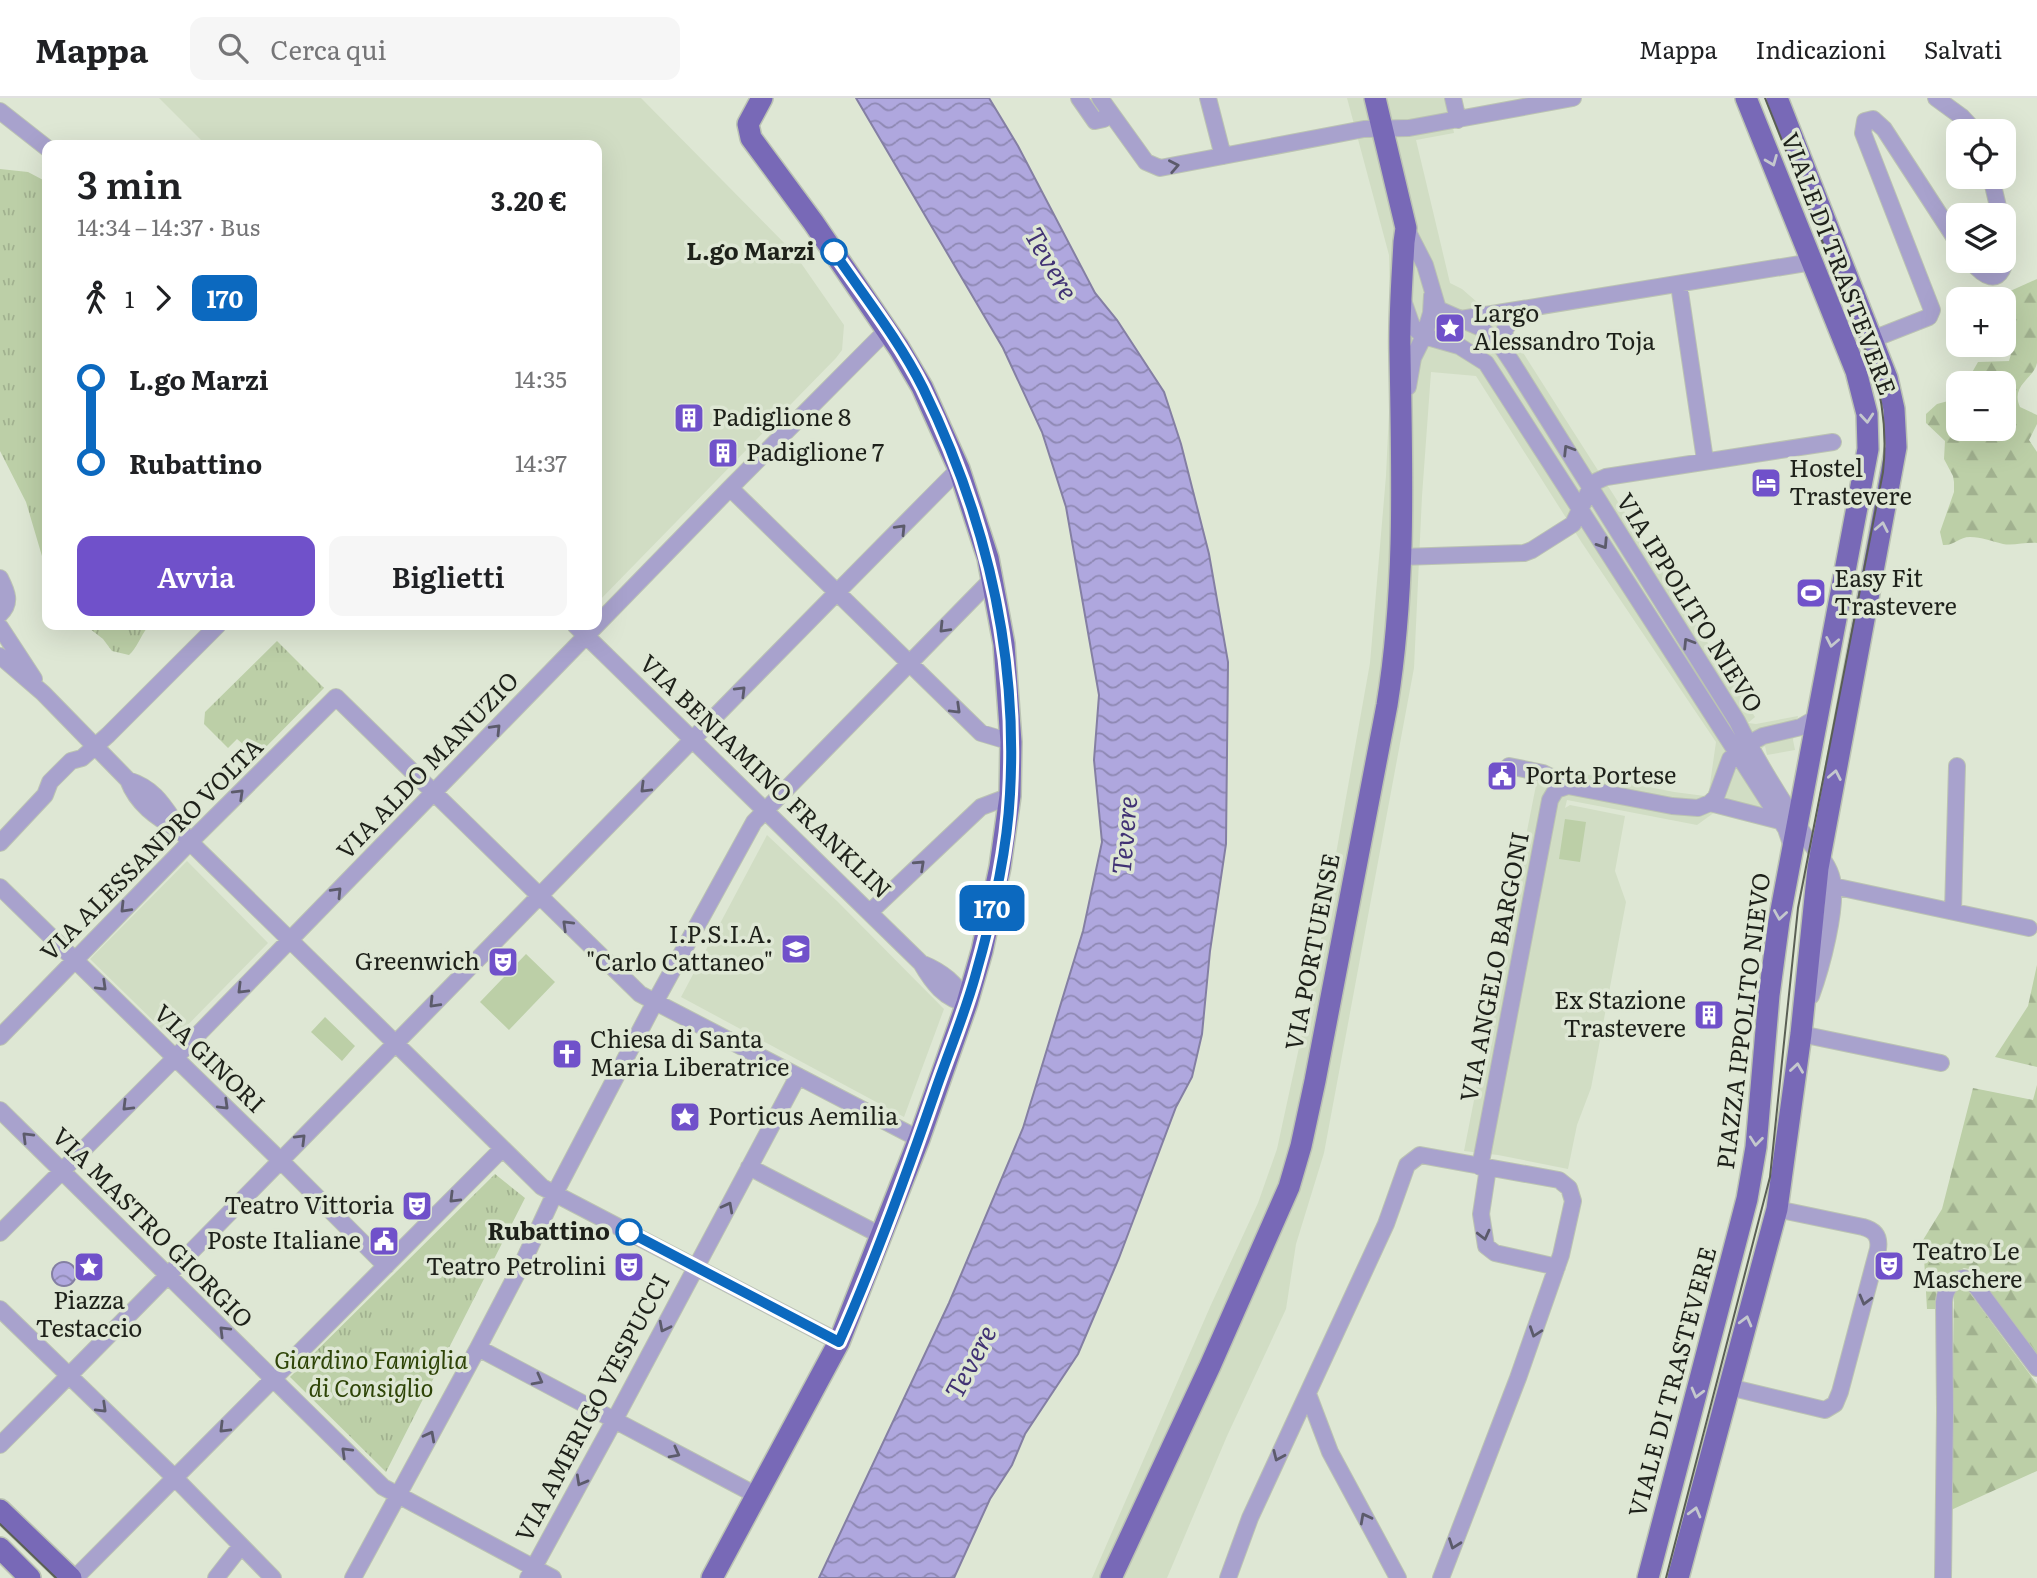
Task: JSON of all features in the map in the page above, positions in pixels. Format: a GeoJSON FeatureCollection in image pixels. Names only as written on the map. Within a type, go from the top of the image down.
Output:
{"type":"FeatureCollection","features":[{"type":"Feature","properties":{"kind":"main road","name":"VIA PORTUENSE"},"geometry":{"type":"LineString","coordinates":[[1111,1578],[1274,1223],[1298,1155],[1387,705],[1395,652],[1401,557],[1403,424],[1399,353],[1406,228],[1375,98]]}},
{"type":"Feature","properties":{"kind":"main road","name":"VIALE DI TRASTEVERE"},"geometry":{"type":"LineString","coordinates":[[1746,98],[1861,385],[1868,426],[1866,468],[1818,717],[1789,822]]}},
{"type":"Feature","properties":{"kind":"main road","name":"VIALE DI TRASTEVERE"},"geometry":{"type":"LineString","coordinates":[[1777,98],[1873,339],[1891,392],[1896,436],[1895,458],[1820,857]]}},
{"type":"Feature","properties":{"kind":"main road"},"geometry":{"type":"LineString","coordinates":[[712,1578],[839,1342],[919,1139],[967,1003],[982,951],[996,889],[1010,796],[1011,742],[1004,644],[982,536],[959,470],[922,387],[887,330],[751,138],[748,124],[754,102]]}},
{"type":"Feature","properties":{"kind":"main road","name":"PIAZZA IPPOLITO NIEVO"},"geometry":{"type":"LineString","coordinates":[[1747,1199],[1756,1147],[1769,995],[1793,848],[1789,822]]}},
{"type":"Feature","properties":{"kind":"main road"},"geometry":{"type":"LineString","coordinates":[[1678,1578],[1777,1209],[1802,1026],[1820,857]]}},
{"type":"Feature","properties":{"kind":"main road","name":"VIALE DI TRASTEVERE"},"geometry":{"type":"LineString","coordinates":[[1648,1578],[1747,1199]]}},
{"type":"Feature","properties":{"kind":"main road"},"geometry":{"type":"LineString","coordinates":[[0,1510],[73,1578]]}},
{"type":"Feature","properties":{"kind":"main road"},"geometry":{"type":"LineString","coordinates":[[0,1548],[30,1578]]}},
{"type":"Feature","properties":{"kind":"street"},"geometry":{"type":"LineString","coordinates":[[1079,98],[1095,121],[1104,119],[1105,105]]}},
{"type":"Feature","properties":{"kind":"street"},"geometry":{"type":"LineString","coordinates":[[1208,98],[1223,156]]}},
{"type":"Feature","properties":{"kind":"street"},"geometry":{"type":"LineString","coordinates":[[1453,98],[1458,120]]}},
{"type":"Feature","properties":{"kind":"street"},"geometry":{"type":"LineString","coordinates":[[1105,105],[1146,162],[1156,168],[1357,130],[1409,128],[1573,98]]}},
{"type":"Feature","properties":{"kind":"street"},"geometry":{"type":"LineString","coordinates":[[1936,98],[1964,119]]}},
{"type":"Feature","properties":{"kind":"street"},"geometry":{"type":"LineString","coordinates":[[0,111],[42,144]]}},
{"type":"Feature","properties":{"kind":"street"},"geometry":{"type":"LineString","coordinates":[[1873,339],[1929,317],[1932,310],[1864,136],[1862,128],[1865,121],[1873,119],[1882,126],[1946,225]]}},
{"type":"Feature","properties":{"kind":"street"},"geometry":{"type":"LineString","coordinates":[[1406,228],[1425,265],[1440,311],[1480,328],[1503,349]]}},
{"type":"Feature","properties":{"kind":"street"},"geometry":{"type":"LineString","coordinates":[[1461,319],[1812,262]]}},
{"type":"Feature","properties":{"kind":"street"},"geometry":{"type":"LineString","coordinates":[[1983,273],[1992,277],[1999,273]]}},
{"type":"Feature","properties":{"kind":"street"},"geometry":{"type":"LineString","coordinates":[[1679,285],[1705,460]]}},
{"type":"Feature","properties":{"kind":"street"},"geometry":{"type":"LineString","coordinates":[[1403,424],[1410,368],[1431,313],[1432,292]]}},
{"type":"Feature","properties":{"kind":"street","name":"VIA PORTUENSE"},"geometry":{"type":"LineString","coordinates":[[1402,298],[1412,326],[1424,336]]}},
{"type":"Feature","properties":{"kind":"street"},"geometry":{"type":"LineString","coordinates":[[1424,336],[1459,346],[1486,363],[1503,349],[1505,329],[1518,311]]}},
{"type":"Feature","properties":{"kind":"street","name":"VIA ALDO MANUZIO"},"geometry":{"type":"LineString","coordinates":[[602,611],[730,488],[887,330]]}},
{"type":"Feature","properties":{"kind":"street","name":"VIA IPPOLITO NIEVO"},"geometry":{"type":"LineString","coordinates":[[1503,349],[1730,710],[1742,748]]}},
{"type":"Feature","properties":{"kind":"street","name":"VIA IPPOLITO NIEVO"},"geometry":{"type":"LineString","coordinates":[[1486,363],[1580,509],[1742,748]]}},
{"type":"Feature","properties":{"kind":"street"},"geometry":{"type":"LineString","coordinates":[[1591,487],[1606,477],[1833,442]]}},
{"type":"Feature","properties":{"kind":"street"},"geometry":{"type":"LineString","coordinates":[[0,1446],[157,1289],[537,896],[959,470]]}},
{"type":"Feature","properties":{"kind":"street","name":"VIA IPPOLITO NIEVO"},"geometry":{"type":"LineString","coordinates":[[1580,509],[1591,487]]}},
{"type":"Feature","properties":{"kind":"street"},"geometry":{"type":"LineString","coordinates":[[730,488],[981,733],[1011,742]]}},
{"type":"Feature","properties":{"kind":"street"},"geometry":{"type":"LineString","coordinates":[[1401,557],[1524,552],[1570,526],[1580,509]]}},
{"type":"Feature","properties":{"kind":"street"},"geometry":{"type":"LineString","coordinates":[[0,578],[8,601],[0,614]]}},
{"type":"Feature","properties":{"kind":"street"},"geometry":{"type":"LineString","coordinates":[[353,1578],[478,1348],[655,1002],[754,822],[992,579]]}},
{"type":"Feature","properties":{"kind":"street"},"geometry":{"type":"LineString","coordinates":[[0,627],[43,693]]}},
{"type":"Feature","properties":{"kind":"street"},"geometry":{"type":"LineString","coordinates":[[0,843],[45,795],[58,790],[78,769],[82,758],[213,630]]}},
{"type":"Feature","properties":{"kind":"street","name":"VIA ALDO MANUZIO"},"geometry":{"type":"LineString","coordinates":[[0,1233],[434,793],[581,631]]}},
{"type":"Feature","properties":{"kind":"street","name":"VIA BENIAMINO FRANKLIN"},"geometry":{"type":"LineString","coordinates":[[581,631],[921,963],[952,981],[967,1003]]}},
{"type":"Feature","properties":{"kind":"street"},"geometry":{"type":"LineString","coordinates":[[0,656],[43,693],[128,780],[144,785],[167,808],[185,836],[542,1187],[839,1342]]}},
{"type":"Feature","properties":{"kind":"street","name":"VIA ALESSANDRO VOLTA"},"geometry":{"type":"LineString","coordinates":[[0,1037],[75,961],[185,836],[336,697],[434,793]]}},
{"type":"Feature","properties":{"kind":"street"},"geometry":{"type":"LineString","coordinates":[[1509,766],[1543,773],[1569,786],[1680,808],[1698,808],[1710,803],[1717,795],[1728,763],[1742,748],[1763,736],[1808,724],[1818,717]]}},
{"type":"Feature","properties":{"kind":"street"},"geometry":{"type":"LineString","coordinates":[[1742,748],[1789,822],[1828,869],[1833,887],[1822,961],[1802,1026],[1941,1063]]}},
{"type":"Feature","properties":{"kind":"street"},"geometry":{"type":"LineString","coordinates":[[1952,911],[1957,766]]}},
{"type":"Feature","properties":{"kind":"street","name":"VIA ANGELO BARGONI"},"geometry":{"type":"LineString","coordinates":[[1557,1267],[1495,1253],[1486,1246],[1480,1214],[1484,1168],[1550,800],[1556,790],[1569,786]]}},
{"type":"Feature","properties":{"kind":"street"},"geometry":{"type":"LineString","coordinates":[[434,793],[640,994],[919,1139]]}},
{"type":"Feature","properties":{"kind":"street"},"geometry":{"type":"LineString","coordinates":[[870,912],[981,807],[1010,796]]}},
{"type":"Feature","properties":{"kind":"street"},"geometry":{"type":"LineString","coordinates":[[1710,803],[1789,822]]}},
{"type":"Feature","properties":{"kind":"street","name":"VIA GINORI"},"geometry":{"type":"LineString","coordinates":[[0,887],[386,1266]]}},
{"type":"Feature","properties":{"kind":"street"},"geometry":{"type":"LineString","coordinates":[[1833,887],[2029,928]]}},
{"type":"Feature","properties":{"kind":"street","name":"VIA AMERIGO VESPUCCI"},"geometry":{"type":"LineString","coordinates":[[531,1573],[798,1076]]}},
{"type":"Feature","properties":{"kind":"street","name":"VIA MASTRO GIORGIO"},"geometry":{"type":"LineString","coordinates":[[0,1110],[383,1487],[531,1573],[553,1578]]}},
{"type":"Feature","properties":{"kind":"street"},"geometry":{"type":"LineString","coordinates":[[73,1578],[502,1149]]}},
{"type":"Feature","properties":{"kind":"street"},"geometry":{"type":"LineString","coordinates":[[1228,1578],[1250,1518],[1381,1236],[1407,1165],[1416,1156],[1559,1180],[1569,1188],[1572,1203],[1557,1267],[1518,1378],[1441,1578]]}},
{"type":"Feature","properties":{"kind":"street"},"geometry":{"type":"LineString","coordinates":[[748,1167],[882,1236]]}},
{"type":"Feature","properties":{"kind":"street"},"geometry":{"type":"LineString","coordinates":[[1729,1387],[1825,1410],[1833,1407],[1840,1392],[1878,1248],[1876,1234],[1863,1227],[1777,1209]]}},
{"type":"Feature","properties":{"kind":"street"},"geometry":{"type":"LineString","coordinates":[[1942,1578],[1944,1303],[1946,1290],[1950,1285],[1964,1278],[1972,1282],[2037,1368]]}},
{"type":"Feature","properties":{"kind":"street"},"geometry":{"type":"LineString","coordinates":[[0,1309],[175,1478],[273,1578]]}},
{"type":"Feature","properties":{"kind":"street"},"geometry":{"type":"LineString","coordinates":[[478,1348],[756,1495]]}},
{"type":"Feature","properties":{"kind":"street"},"geometry":{"type":"LineString","coordinates":[[1308,1394],[1325,1443],[1398,1578]]}},
{"type":"Feature","properties":{"kind":"street"},"geometry":{"type":"LineString","coordinates":[[216,1578],[241,1546]]}},
{"type":"Feature","properties":{"kind":"shaded area"},"geometry":{"type":"Polygon","coordinates":[[[159,98],[641,98],[794,253],[844,325],[842,350],[602,598],[602,140],[201,140],[159,98]]]}},
{"type":"Feature","properties":{"kind":"shaded area","name":"Porta Portese"},"geometry":{"type":"Polygon","coordinates":[[[1347,98],[1447,98],[1454,133],[1416,140],[1450,283],[1462,289],[1508,329],[1755,717],[1748,723],[1798,716],[1793,740],[1795,750],[1767,755],[1765,746],[1761,749],[1788,794],[1786,813],[1715,812],[1697,825],[1567,800],[1565,808],[1570,805],[1625,816],[1615,871],[1626,902],[1591,1088],[1577,1125],[1568,1169],[1464,1151],[1540,765],[1705,796],[1709,791],[1716,742],[1582,543],[1476,376],[1431,372],[1414,668],[1324,1153],[1296,1244],[1286,1309],[1227,1436],[1167,1578],[1092,1578],[1258,1203],[1277,1149],[1313,983],[1370,663],[1386,476],[1391,369],[1389,255],[1347,98]]]}},
{"type":"Feature","properties":{"kind":"shaded area","name":"I.P.S.I.A. \"Carlo Cattaneo\""},"geometry":{"type":"Polygon","coordinates":[[[767,835],[944,1009],[904,1117],[681,997],[767,835]]]}},
{"type":"Feature","properties":{"kind":"shaded area"},"geometry":{"type":"Polygon","coordinates":[[[187,861],[268,943],[173,1040],[90,959],[187,861]]]}},
{"type":"Feature","properties":{"kind":"green space"},"geometry":{"type":"Polygon","coordinates":[[[0,169],[28,172],[42,179],[42,556],[26,502],[0,451],[0,169]]]}},
{"type":"Feature","properties":{"kind":"green space"},"geometry":{"type":"Polygon","coordinates":[[[2037,279],[2037,363],[2020,388],[2018,399],[2020,407],[2037,415],[2037,424],[2029,440],[2037,452],[2037,543],[2007,544],[1970,537],[1943,545],[1940,532],[1954,492],[1954,482],[1944,459],[1945,441],[1926,423],[1926,414],[1937,404],[1946,402],[1946,441],[2016,441],[2016,371],[1973,371],[1978,362],[2009,361],[2010,357],[2016,357],[2016,288],[2037,279]]]}},
{"type":"Feature","properties":{"kind":"green space"},"geometry":{"type":"Polygon","coordinates":[[[91,630],[146,630],[129,655],[112,651],[91,630]]]}},
{"type":"Feature","properties":{"kind":"green space"},"geometry":{"type":"Polygon","coordinates":[[[277,641],[324,688],[257,756],[237,739],[228,748],[204,724],[205,712],[277,641]]]}},
{"type":"Feature","properties":{"kind":"green space"},"geometry":{"type":"Polygon","coordinates":[[[1565,819],[1586,822],[1580,862],[1559,859],[1565,819]]]}},
{"type":"Feature","properties":{"kind":"green space"},"geometry":{"type":"Polygon","coordinates":[[[526,954],[555,982],[509,1030],[480,1002],[526,954]]]}},
{"type":"Feature","properties":{"kind":"green space"},"geometry":{"type":"Polygon","coordinates":[[[2037,965],[2037,1067],[1995,1057],[2028,1006],[2037,965]]]}},
{"type":"Feature","properties":{"kind":"green space"},"geometry":{"type":"Polygon","coordinates":[[[325,1017],[355,1046],[342,1061],[311,1032],[325,1017]]]}},
{"type":"Feature","properties":{"kind":"green space"},"geometry":{"type":"Polygon","coordinates":[[[2037,1085],[2037,1354],[1973,1270],[1964,1268],[1937,1282],[1935,1309],[1927,1309],[1923,1240],[1942,1209],[1973,1088],[2033,1100],[2037,1085]]]}},
{"type":"Feature","properties":{"kind":"green space","name":"Giardino Famiglia di Consiglio"},"geometry":{"type":"Polygon","coordinates":[[[495,1174],[525,1198],[386,1472],[290,1377],[495,1174]]]}},
{"type":"Feature","properties":{"kind":"green space"},"geometry":{"type":"Polygon","coordinates":[[[1962,1287],[1967,1289],[2037,1384],[2037,1471],[1951,1510],[1954,1294],[1962,1287]]]}},
{"type":"Feature","properties":{"kind":"water","name":"Tevere"},"geometry":{"type":"Polygon","coordinates":[[[856,98],[989,98],[1018,146],[1095,293],[1117,320],[1164,392],[1181,444],[1209,554],[1228,662],[1226,844],[1210,951],[1202,1034],[1192,1077],[1176,1107],[1119,1258],[1078,1354],[1025,1434],[1012,1465],[990,1499],[954,1578],[819,1578],[949,1303],[1023,1128],[1083,931],[1102,842],[1094,760],[1099,695],[1066,507],[1042,432],[1003,348],[856,98]]]}},
{"type":"Feature","properties":{"kind":"water"},"geometry":{"type":"Polygon","coordinates":[[[64,1262],[75,1269],[76,1274],[69,1285],[64,1286],[53,1279],[52,1274],[59,1263],[64,1262]]]}},
{"type":"Feature","properties":{"kind":"tram line"},"geometry":{"type":"LineString","coordinates":[[1666,1578],[1770,1177],[1798,908],[1884,458],[1882,406],[1872,366],[1765,98]]}},
{"type":"Feature","properties":{"kind":"tram line"},"geometry":{"type":"LineString","coordinates":[[0,1524],[56,1578]]}},
{"type":"Feature","properties":{"kind":"bus line","name":"170"},"geometry":{"type":"LineString","coordinates":[[629,1232],[839,1342],[861,1292],[919,1139],[967,1003],[996,889],[1010,796],[1011,742],[1004,644],[988,558],[959,470],[922,387],[834,252]]}},
{"type":"Feature","properties":{"kind":"place","name":"L.go Marzi"},"geometry":{"type":"Point","coordinates":[834,252]}},
{"type":"Feature","properties":{"kind":"place","name":"Largo Alessandro Toja"},"geometry":{"type":"Point","coordinates":[1450,328]}},
{"type":"Feature","properties":{"kind":"place","name":"Padiglione 8"},"geometry":{"type":"Point","coordinates":[689,418]}},
{"type":"Feature","properties":{"kind":"place","name":"Padiglione 7"},"geometry":{"type":"Point","coordinates":[723,453]}},
{"type":"Feature","properties":{"kind":"place","name":"Hostel Trastevere"},"geometry":{"type":"Point","coordinates":[1766,483]}},
{"type":"Feature","properties":{"kind":"place","name":"Easy Fit Trastevere"},"geometry":{"type":"Point","coordinates":[1811,593]}},
{"type":"Feature","properties":{"kind":"place","name":"Porta Portese"},"geometry":{"type":"Point","coordinates":[1502,776]}},
{"type":"Feature","properties":{"kind":"place","name":"I.P.S.I.A. \"Carlo Cattaneo\""},"geometry":{"type":"Point","coordinates":[796,949]}},
{"type":"Feature","properties":{"kind":"place","name":"Greenwich"},"geometry":{"type":"Point","coordinates":[503,962]}},
{"type":"Feature","properties":{"kind":"place","name":"Ex Stazione Trastevere"},"geometry":{"type":"Point","coordinates":[1709,1015]}},
{"type":"Feature","properties":{"kind":"place","name":"Chiesa di Santa Maria Liberatrice"},"geometry":{"type":"Point","coordinates":[567,1054]}},
{"type":"Feature","properties":{"kind":"place","name":"Porticus Aemilia"},"geometry":{"type":"Point","coordinates":[685,1117]}},
{"type":"Feature","properties":{"kind":"place","name":"Teatro Vittoria"},"geometry":{"type":"Point","coordinates":[417,1206]}},
{"type":"Feature","properties":{"kind":"place","name":"Rubattino"},"geometry":{"type":"Point","coordinates":[629,1232]}},
{"type":"Feature","properties":{"kind":"place","name":"Poste Italiane"},"geometry":{"type":"Point","coordinates":[384,1241]}},
{"type":"Feature","properties":{"kind":"place","name":"Teatro Le Maschere"},"geometry":{"type":"Point","coordinates":[1889,1266]}},
{"type":"Feature","properties":{"kind":"place","name":"Piazza Testaccio"},"geometry":{"type":"Point","coordinates":[89,1267]}},
{"type":"Feature","properties":{"kind":"place","name":"Teatro Petrolini"},"geometry":{"type":"Point","coordinates":[629,1267]}}]}
